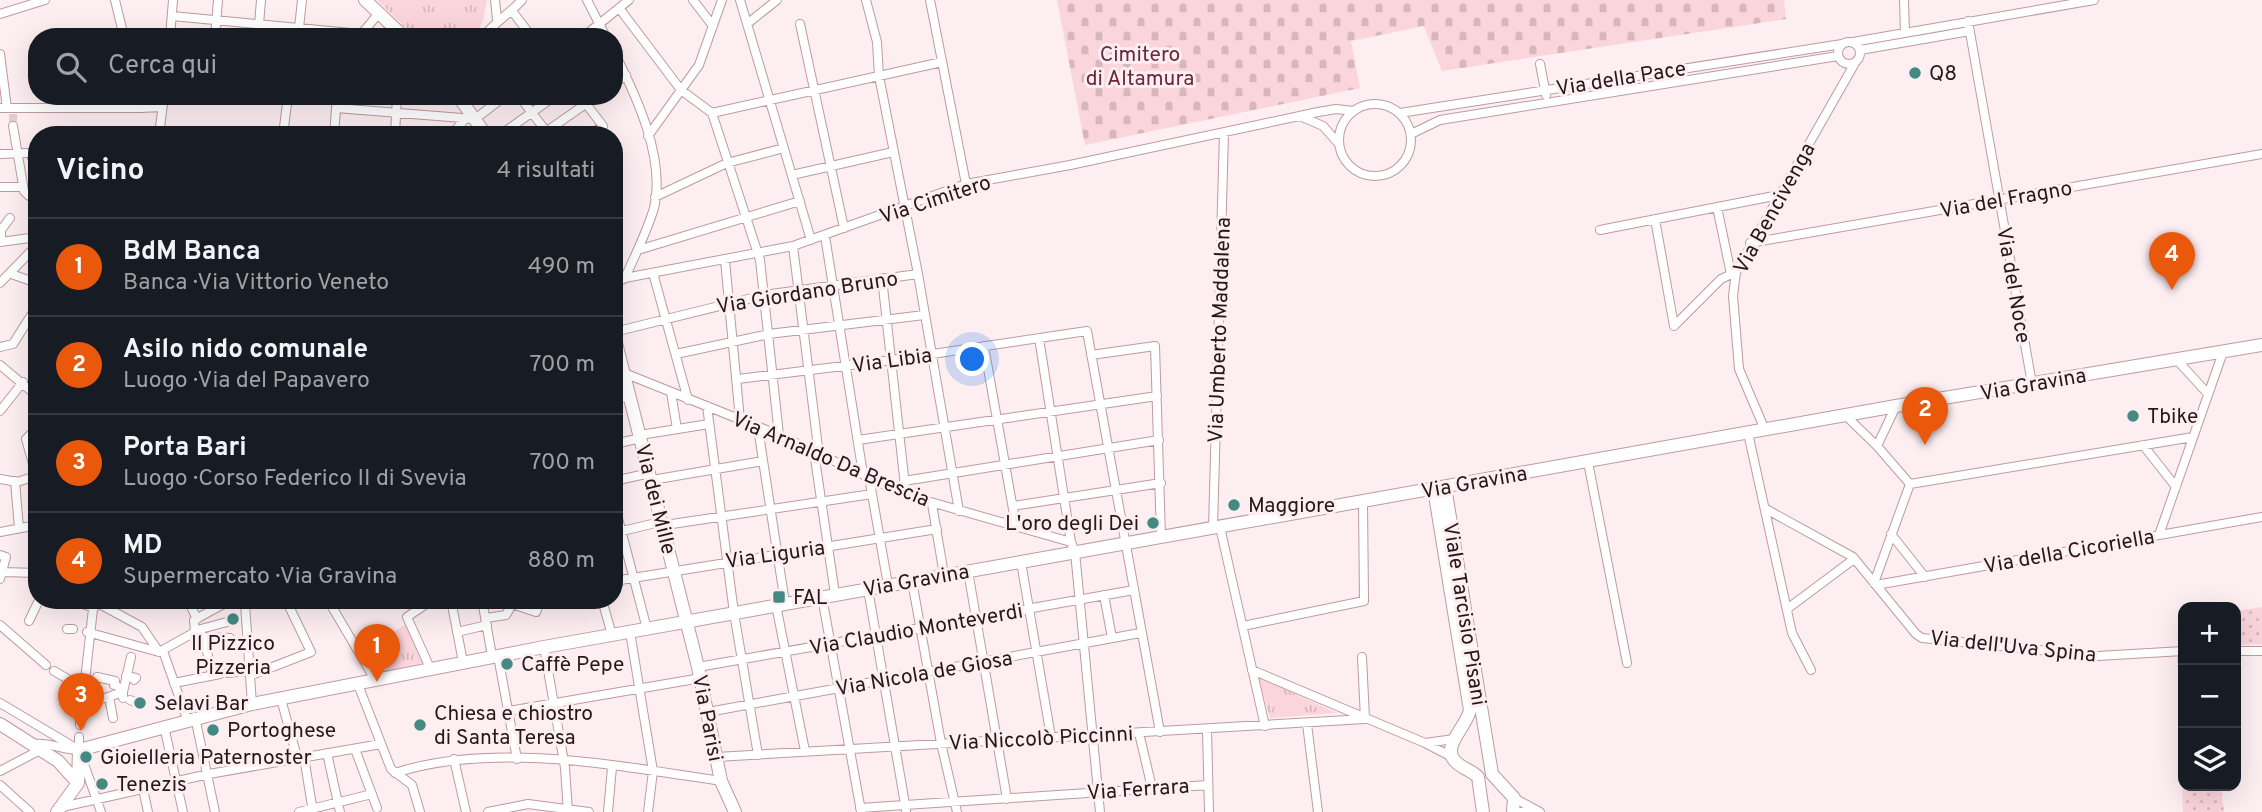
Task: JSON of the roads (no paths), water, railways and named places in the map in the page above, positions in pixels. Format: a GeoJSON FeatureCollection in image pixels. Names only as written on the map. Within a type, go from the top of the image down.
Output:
{"type":"FeatureCollection","features":[{"type":"Feature","properties":{"kind":"main road"},"geometry":{"type":"LineString","coordinates":[[365,0],[395,28]]}},
{"type":"Feature","properties":{"kind":"main road"},"geometry":{"type":"LineString","coordinates":[[463,105],[477,126]]}},
{"type":"Feature","properties":{"kind":"main road","name":"Via Gravina"},"geometry":{"type":"LineString","coordinates":[[79,743],[374,678],[1021,562],[1073,547],[1161,537],[1896,406],[2262,345]]}},
{"type":"Feature","properties":{"kind":"main road","name":"Via dei Mille"},"geometry":{"type":"LineString","coordinates":[[623,376],[687,622]]}},
{"type":"Feature","properties":{"kind":"main road","name":"Viale Tarcisio Pisani"},"geometry":{"type":"LineString","coordinates":[[1439,488],[1470,710],[1457,736],[1452,757]]}},
{"type":"Feature","properties":{"kind":"main road","name":"Viale Tarcisio Pisani"},"geometry":{"type":"LineString","coordinates":[[1439,488],[1492,774],[1514,798]]}},
{"type":"Feature","properties":{"kind":"main road","name":"Via Parisi"},"geometry":{"type":"LineString","coordinates":[[687,622],[700,672],[721,781],[735,812]]}},
{"type":"Feature","properties":{"kind":"main road"},"geometry":{"type":"LineString","coordinates":[[0,724],[58,761],[78,783]]}},
{"type":"Feature","properties":{"kind":"main road"},"geometry":{"type":"LineString","coordinates":[[1457,736],[1474,732],[1486,741]]}},
{"type":"Feature","properties":{"kind":"main road"},"geometry":{"type":"LineString","coordinates":[[60,810],[78,783],[79,743]]}},
{"type":"Feature","properties":{"kind":"main road"},"geometry":{"type":"LineString","coordinates":[[1452,757],[1478,777],[1483,812]]}},
{"type":"Feature","properties":{"kind":"main road"},"geometry":{"type":"LineString","coordinates":[[1513,812],[1514,798]]}},
{"type":"Feature","properties":{"kind":"street"},"geometry":{"type":"LineString","coordinates":[[0,14],[45,0]]}},
{"type":"Feature","properties":{"kind":"street"},"geometry":{"type":"LineString","coordinates":[[115,0],[122,28]]}},
{"type":"Feature","properties":{"kind":"street"},"geometry":{"type":"LineString","coordinates":[[171,28],[173,0]]}},
{"type":"Feature","properties":{"kind":"street"},"geometry":{"type":"LineString","coordinates":[[216,28],[218,0]]}},
{"type":"Feature","properties":{"kind":"street"},"geometry":{"type":"LineString","coordinates":[[260,28],[261,0]]}},
{"type":"Feature","properties":{"kind":"street"},"geometry":{"type":"LineString","coordinates":[[298,28],[302,0]]}},
{"type":"Feature","properties":{"kind":"street"},"geometry":{"type":"LineString","coordinates":[[495,0],[497,19]]}},
{"type":"Feature","properties":{"kind":"street"},"geometry":{"type":"LineString","coordinates":[[490,28],[497,19],[512,11],[522,0]]}},
{"type":"Feature","properties":{"kind":"street"},"geometry":{"type":"LineString","coordinates":[[587,0],[602,28]]}},
{"type":"Feature","properties":{"kind":"street"},"geometry":{"type":"LineString","coordinates":[[595,28],[629,0]]}},
{"type":"Feature","properties":{"kind":"street"},"geometry":{"type":"LineString","coordinates":[[693,0],[713,26]]}},
{"type":"Feature","properties":{"kind":"street"},"geometry":{"type":"LineString","coordinates":[[648,136],[699,65],[722,0]]}},
{"type":"Feature","properties":{"kind":"street"},"geometry":{"type":"LineString","coordinates":[[740,0],[811,240]]}},
{"type":"Feature","properties":{"kind":"street"},"geometry":{"type":"LineString","coordinates":[[747,24],[777,0]]}},
{"type":"Feature","properties":{"kind":"street"},"geometry":{"type":"LineString","coordinates":[[866,0],[877,42],[879,76],[918,274],[959,511]]}},
{"type":"Feature","properties":{"kind":"street"},"geometry":{"type":"LineString","coordinates":[[930,0],[966,184]]}},
{"type":"Feature","properties":{"kind":"street"},"geometry":{"type":"LineString","coordinates":[[1904,0],[1904,43]]}},
{"type":"Feature","properties":{"kind":"street"},"geometry":{"type":"LineString","coordinates":[[1860,51],[1853,42],[2094,0]]}},
{"type":"Feature","properties":{"kind":"street"},"geometry":{"type":"LineString","coordinates":[[619,8],[681,90],[712,113],[760,260],[779,435]]}},
{"type":"Feature","properties":{"kind":"street"},"geometry":{"type":"LineString","coordinates":[[512,11],[525,28]]}},
{"type":"Feature","properties":{"kind":"street"},"geometry":{"type":"LineString","coordinates":[[366,28],[379,13]]}},
{"type":"Feature","properties":{"kind":"street"},"geometry":{"type":"LineString","coordinates":[[172,16],[276,28]]}},
{"type":"Feature","properties":{"kind":"street","name":"Via del Noce"},"geometry":{"type":"LineString","coordinates":[[1968,21],[2032,384]]}},
{"type":"Feature","properties":{"kind":"street"},"geometry":{"type":"LineString","coordinates":[[800,24],[844,229]]}},
{"type":"Feature","properties":{"kind":"street"},"geometry":{"type":"LineString","coordinates":[[1842,44],[1838,56],[1851,64],[1860,51],[1970,31]]}},
{"type":"Feature","properties":{"kind":"street","name":"Via della Pace"},"geometry":{"type":"LineString","coordinates":[[1400,113],[1853,42]]}},
{"type":"Feature","properties":{"kind":"street"},"geometry":{"type":"LineString","coordinates":[[0,54],[8,109],[137,108],[162,111]]}},
{"type":"Feature","properties":{"kind":"street","name":"Via della Pace"},"geometry":{"type":"LineString","coordinates":[[1411,134],[1440,120],[1838,56]]}},
{"type":"Feature","properties":{"kind":"street"},"geometry":{"type":"LineString","coordinates":[[712,113],[772,102],[942,62]]}},
{"type":"Feature","properties":{"kind":"street"},"geometry":{"type":"LineString","coordinates":[[1540,64],[1547,102]]}},
{"type":"Feature","properties":{"kind":"street","name":"Via Bencivenga"},"geometry":{"type":"LineString","coordinates":[[1765,430],[1740,369],[1733,273],[1851,74],[1851,64]]}},
{"type":"Feature","properties":{"kind":"street"},"geometry":{"type":"LineString","coordinates":[[623,69],[635,92],[656,175],[655,197],[638,250],[625,278]]}},
{"type":"Feature","properties":{"kind":"street"},"geometry":{"type":"LineString","coordinates":[[1372,104],[1392,107],[1400,113],[1411,134],[1409,154],[1403,163],[1395,170],[1376,176],[1356,170],[1342,155],[1339,145],[1340,132],[1353,111],[1372,104]]}},
{"type":"Feature","properties":{"kind":"street"},"geometry":{"type":"LineString","coordinates":[[160,126],[163,105]]}},
{"type":"Feature","properties":{"kind":"street"},"geometry":{"type":"LineString","coordinates":[[284,126],[287,105]]}},
{"type":"Feature","properties":{"kind":"street"},"geometry":{"type":"LineString","coordinates":[[395,126],[396,105]]}},
{"type":"Feature","properties":{"kind":"street"},"geometry":{"type":"LineString","coordinates":[[462,126],[491,105]]}},
{"type":"Feature","properties":{"kind":"street"},"geometry":{"type":"LineString","coordinates":[[526,105],[542,126]]}},
{"type":"Feature","properties":{"kind":"street"},"geometry":{"type":"LineString","coordinates":[[513,126],[543,105]]}},
{"type":"Feature","properties":{"kind":"street"},"geometry":{"type":"LineString","coordinates":[[557,126],[585,105]]}},
{"type":"Feature","properties":{"kind":"street"},"geometry":{"type":"LineString","coordinates":[[587,105],[602,126]]}},
{"type":"Feature","properties":{"kind":"street"},"geometry":{"type":"LineString","coordinates":[[335,126],[336,107],[470,119]]}},
{"type":"Feature","properties":{"kind":"street","name":"Via Cimitero"},"geometry":{"type":"LineString","coordinates":[[625,278],[793,246],[966,184],[1336,109],[1353,111]]}},
{"type":"Feature","properties":{"kind":"street"},"geometry":{"type":"LineString","coordinates":[[1300,116],[1324,126],[1339,145]]}},
{"type":"Feature","properties":{"kind":"street"},"geometry":{"type":"LineString","coordinates":[[13,126],[23,187],[28,195]]}},
{"type":"Feature","properties":{"kind":"street","name":"Via Umberto Maddalena"},"geometry":{"type":"LineString","coordinates":[[1224,133],[1217,527],[1265,726]]}},
{"type":"Feature","properties":{"kind":"street"},"geometry":{"type":"LineString","coordinates":[[655,197],[727,163],[784,148]]}},
{"type":"Feature","properties":{"kind":"street"},"geometry":{"type":"LineString","coordinates":[[792,175],[893,152]]}},
{"type":"Feature","properties":{"kind":"street"},"geometry":{"type":"LineString","coordinates":[[0,154],[16,153],[28,156]]}},
{"type":"Feature","properties":{"kind":"street","name":"Via del Fragno"},"geometry":{"type":"LineString","coordinates":[[1750,243],[2262,154]]}},
{"type":"Feature","properties":{"kind":"street"},"geometry":{"type":"LineString","coordinates":[[0,187],[23,187]]}},
{"type":"Feature","properties":{"kind":"street"},"geometry":{"type":"LineString","coordinates":[[1600,230],[1779,195]]}},
{"type":"Feature","properties":{"kind":"street"},"geometry":{"type":"LineString","coordinates":[[638,250],[800,201]]}},
{"type":"Feature","properties":{"kind":"street"},"geometry":{"type":"LineString","coordinates":[[1655,219],[1674,326],[1721,279],[1733,273],[1717,207]]}},
{"type":"Feature","properties":{"kind":"street"},"geometry":{"type":"LineString","coordinates":[[10,218],[1,230],[1,242],[28,241]]}},
{"type":"Feature","properties":{"kind":"street"},"geometry":{"type":"LineString","coordinates":[[825,236],[858,440],[872,494],[888,585]]}},
{"type":"Feature","properties":{"kind":"street"},"geometry":{"type":"LineString","coordinates":[[793,246],[828,547],[831,643],[861,810]]}},
{"type":"Feature","properties":{"kind":"street"},"geometry":{"type":"LineString","coordinates":[[0,283],[28,250]]}},
{"type":"Feature","properties":{"kind":"street"},"geometry":{"type":"LineString","coordinates":[[725,260],[740,420]]}},
{"type":"Feature","properties":{"kind":"street"},"geometry":{"type":"LineString","coordinates":[[653,273],[688,400]]}},
{"type":"Feature","properties":{"kind":"street","name":"Via Giordano Bruno"},"geometry":{"type":"LineString","coordinates":[[623,332],[764,295],[918,274]]}},
{"type":"Feature","properties":{"kind":"street"},"geometry":{"type":"LineString","coordinates":[[15,275],[28,281]]}},
{"type":"Feature","properties":{"kind":"street"},"geometry":{"type":"LineString","coordinates":[[882,278],[906,495]]}},
{"type":"Feature","properties":{"kind":"street"},"geometry":{"type":"LineString","coordinates":[[676,354],[769,334],[924,315]]}},
{"type":"Feature","properties":{"kind":"street"},"geometry":{"type":"LineString","coordinates":[[0,347],[13,344],[28,320]]}},
{"type":"Feature","properties":{"kind":"street","name":"Via Libia"},"geometry":{"type":"LineString","coordinates":[[738,379],[892,360],[1087,331],[1091,355]]}},
{"type":"Feature","properties":{"kind":"street"},"geometry":{"type":"LineString","coordinates":[[1039,338],[1080,600],[1100,812]]}},
{"type":"Feature","properties":{"kind":"street"},"geometry":{"type":"LineString","coordinates":[[984,346],[1016,526]]}},
{"type":"Feature","properties":{"kind":"street"},"geometry":{"type":"LineString","coordinates":[[1160,732],[1091,355],[1155,346],[1161,537]]}},
{"type":"Feature","properties":{"kind":"street"},"geometry":{"type":"LineString","coordinates":[[2159,536],[2223,352]]}},
{"type":"Feature","properties":{"kind":"street"},"geometry":{"type":"LineString","coordinates":[[2176,359],[2208,394]]}},
{"type":"Feature","properties":{"kind":"street"},"geometry":{"type":"LineString","coordinates":[[0,365],[27,385],[0,411]]}},
{"type":"Feature","properties":{"kind":"street","name":"Via Arnaldo Da Brescia"},"geometry":{"type":"LineString","coordinates":[[623,369],[688,400],[779,435],[906,495],[1016,526],[1073,547]]}},
{"type":"Feature","properties":{"kind":"street"},"geometry":{"type":"LineString","coordinates":[[670,392],[677,429]]}},
{"type":"Feature","properties":{"kind":"street"},"geometry":{"type":"LineString","coordinates":[[623,398],[630,396]]}},
{"type":"Feature","properties":{"kind":"street"},"geometry":{"type":"LineString","coordinates":[[858,440],[1157,396]]}},
{"type":"Feature","properties":{"kind":"street"},"geometry":{"type":"LineString","coordinates":[[1877,446],[1896,406]]}},
{"type":"Feature","properties":{"kind":"street"},"geometry":{"type":"LineString","coordinates":[[707,407],[713,470],[734,613],[758,754]]}},
{"type":"Feature","properties":{"kind":"street"},"geometry":{"type":"LineString","coordinates":[[1846,416],[1910,484]]}},
{"type":"Feature","properties":{"kind":"street"},"geometry":{"type":"LineString","coordinates":[[623,441],[709,424]]}},
{"type":"Feature","properties":{"kind":"street"},"geometry":{"type":"LineString","coordinates":[[758,428],[777,553],[786,653],[805,751]]}},
{"type":"Feature","properties":{"kind":"street"},"geometry":{"type":"LineString","coordinates":[[1748,433],[1796,645],[1811,670]]}},
{"type":"Feature","properties":{"kind":"street"},"geometry":{"type":"LineString","coordinates":[[1910,484],[2193,438]]}},
{"type":"Feature","properties":{"kind":"street"},"geometry":{"type":"LineString","coordinates":[[904,481],[1160,440]]}},
{"type":"Feature","properties":{"kind":"street"},"geometry":{"type":"LineString","coordinates":[[2143,445],[2176,486]]}},
{"type":"Feature","properties":{"kind":"street"},"geometry":{"type":"LineString","coordinates":[[623,480],[713,470],[763,461]]}},
{"type":"Feature","properties":{"kind":"street"},"geometry":{"type":"LineString","coordinates":[[1588,461],[1627,663]]}},
{"type":"Feature","properties":{"kind":"street"},"geometry":{"type":"LineString","coordinates":[[0,479],[15,481],[28,475]]}},
{"type":"Feature","properties":{"kind":"street"},"geometry":{"type":"LineString","coordinates":[[15,481],[19,528]]}},
{"type":"Feature","properties":{"kind":"street"},"geometry":{"type":"LineString","coordinates":[[1013,506],[1161,483]]}},
{"type":"Feature","properties":{"kind":"street"},"geometry":{"type":"LineString","coordinates":[[1875,584],[1910,484]]}},
{"type":"Feature","properties":{"kind":"street"},"geometry":{"type":"LineString","coordinates":[[623,531],[872,494]]}},
{"type":"Feature","properties":{"kind":"street"},"geometry":{"type":"LineString","coordinates":[[1242,626],[1364,601],[1363,502]]}},
{"type":"Feature","properties":{"kind":"street"},"geometry":{"type":"LineString","coordinates":[[932,504],[944,575]]}},
{"type":"Feature","properties":{"kind":"street","name":"Via dell'Uva Spina"},"geometry":{"type":"LineString","coordinates":[[1766,509],[1854,559],[1922,638],[2098,656],[2178,651]]}},
{"type":"Feature","properties":{"kind":"street","name":"Via della Cicoriella"},"geometry":{"type":"LineString","coordinates":[[1875,584],[2262,517]]}},
{"type":"Feature","properties":{"kind":"street"},"geometry":{"type":"LineString","coordinates":[[0,531],[28,526]]}},
{"type":"Feature","properties":{"kind":"street","name":"Via Liguria"},"geometry":{"type":"LineString","coordinates":[[623,579],[673,569],[937,529]]}},
{"type":"Feature","properties":{"kind":"street"},"geometry":{"type":"LineString","coordinates":[[1891,534],[1925,577]]}},
{"type":"Feature","properties":{"kind":"street"},"geometry":{"type":"LineString","coordinates":[[623,546],[647,629]]}},
{"type":"Feature","properties":{"kind":"street"},"geometry":{"type":"LineString","coordinates":[[0,555],[6,557],[2,576],[28,574]]}},
{"type":"Feature","properties":{"kind":"street"},"geometry":{"type":"LineString","coordinates":[[1787,609],[1854,559]]}},
{"type":"Feature","properties":{"kind":"street"},"geometry":{"type":"LineString","coordinates":[[1021,562],[1051,737]]}},
{"type":"Feature","properties":{"kind":"street"},"geometry":{"type":"LineString","coordinates":[[968,571],[1007,799]]}},
{"type":"Feature","properties":{"kind":"street"},"geometry":{"type":"LineString","coordinates":[[912,581],[955,808]]}},
{"type":"Feature","properties":{"kind":"street"},"geometry":{"type":"LineString","coordinates":[[868,589],[905,809]]}},
{"type":"Feature","properties":{"kind":"street","name":"Via Claudio Monteverdi"},"geometry":{"type":"LineString","coordinates":[[509,710],[640,688],[741,660],[1133,590]]}},
{"type":"Feature","properties":{"kind":"street"},"geometry":{"type":"LineString","coordinates":[[1104,596],[1112,638]]}},
{"type":"Feature","properties":{"kind":"street"},"geometry":{"type":"LineString","coordinates":[[29,621],[35,609]]}},
{"type":"Feature","properties":{"kind":"street"},"geometry":{"type":"LineString","coordinates":[[79,725],[93,609]]}},
{"type":"Feature","properties":{"kind":"street"},"geometry":{"type":"LineString","coordinates":[[106,609],[142,627],[161,652],[191,718],[209,774],[215,812]]}},
{"type":"Feature","properties":{"kind":"street"},"geometry":{"type":"LineString","coordinates":[[191,609],[220,674]]}},
{"type":"Feature","properties":{"kind":"street"},"geometry":{"type":"LineString","coordinates":[[89,633],[161,652],[183,641],[219,609]]}},
{"type":"Feature","properties":{"kind":"street"},"geometry":{"type":"LineString","coordinates":[[245,609],[252,704]]}},
{"type":"Feature","properties":{"kind":"street"},"geometry":{"type":"LineString","coordinates":[[174,683],[220,674],[250,673],[311,652],[290,609]]}},
{"type":"Feature","properties":{"kind":"street"},"geometry":{"type":"LineString","coordinates":[[335,609],[374,678]]}},
{"type":"Feature","properties":{"kind":"street"},"geometry":{"type":"LineString","coordinates":[[419,609],[407,617],[430,668]]}},
{"type":"Feature","properties":{"kind":"street"},"geometry":{"type":"LineString","coordinates":[[453,609],[463,662]]}},
{"type":"Feature","properties":{"kind":"street"},"geometry":{"type":"LineString","coordinates":[[484,609],[509,710],[517,759]]}},
{"type":"Feature","properties":{"kind":"street"},"geometry":{"type":"LineString","coordinates":[[457,632],[506,615],[507,609]]}},
{"type":"Feature","properties":{"kind":"street"},"geometry":{"type":"LineString","coordinates":[[604,609],[611,635]]}},
{"type":"Feature","properties":{"kind":"street"},"geometry":{"type":"LineString","coordinates":[[198,627],[227,622]]}},
{"type":"Feature","properties":{"kind":"street"},"geometry":{"type":"LineString","coordinates":[[0,625],[46,665]]}},
{"type":"Feature","properties":{"kind":"street"},"geometry":{"type":"LineString","coordinates":[[198,627],[230,638]]}},
{"type":"Feature","properties":{"kind":"street"},"geometry":{"type":"LineString","coordinates":[[630,632],[653,771],[648,812]]}},
{"type":"Feature","properties":{"kind":"street","name":"Via Nicola de Giosa"},"geometry":{"type":"LineString","coordinates":[[708,712],[1140,633]]}},
{"type":"Feature","properties":{"kind":"street"},"geometry":{"type":"LineString","coordinates":[[544,647],[564,762],[568,811]]}},
{"type":"Feature","properties":{"kind":"street"},"geometry":{"type":"LineString","coordinates":[[2241,651],[2262,651]]}},
{"type":"Feature","properties":{"kind":"street"},"geometry":{"type":"LineString","coordinates":[[113,718],[124,691],[131,657]]}},
{"type":"Feature","properties":{"kind":"street"},"geometry":{"type":"LineString","coordinates":[[1362,657],[1366,719]]}},
{"type":"Feature","properties":{"kind":"street"},"geometry":{"type":"LineString","coordinates":[[1252,670],[1452,757]]}},
{"type":"Feature","properties":{"kind":"street"},"geometry":{"type":"LineString","coordinates":[[54,671],[83,692],[124,691]]}},
{"type":"Feature","properties":{"kind":"street"},"geometry":{"type":"LineString","coordinates":[[97,677],[115,681],[114,685],[124,691]]}},
{"type":"Feature","properties":{"kind":"street"},"geometry":{"type":"LineString","coordinates":[[356,682],[394,773],[412,785],[420,812]]}},
{"type":"Feature","properties":{"kind":"street"},"geometry":{"type":"LineString","coordinates":[[281,699],[300,757],[312,810]]}},
{"type":"Feature","properties":{"kind":"street"},"geometry":{"type":"LineString","coordinates":[[0,703],[79,743],[101,812]]}},
{"type":"Feature","properties":{"kind":"street","name":"Via Niccolò Piccinni"},"geometry":{"type":"LineString","coordinates":[[716,757],[1366,719]]}},
{"type":"Feature","properties":{"kind":"street"},"geometry":{"type":"LineString","coordinates":[[1307,724],[1318,812]]}},
{"type":"Feature","properties":{"kind":"street"},"geometry":{"type":"LineString","coordinates":[[164,726],[183,812]]}},
{"type":"Feature","properties":{"kind":"street"},"geometry":{"type":"LineString","coordinates":[[1207,729],[1209,812]]}},
{"type":"Feature","properties":{"kind":"street"},"geometry":{"type":"LineString","coordinates":[[1139,733],[1152,788]]}},
{"type":"Feature","properties":{"kind":"street"},"geometry":{"type":"LineString","coordinates":[[1425,743],[1457,736]]}},
{"type":"Feature","properties":{"kind":"street"},"geometry":{"type":"LineString","coordinates":[[0,771],[37,747],[50,742],[69,750],[79,743]]}},
{"type":"Feature","properties":{"kind":"street"},"geometry":{"type":"LineString","coordinates":[[60,810],[209,774],[381,744]]}},
{"type":"Feature","properties":{"kind":"street"},"geometry":{"type":"LineString","coordinates":[[355,749],[377,808]]}},
{"type":"Feature","properties":{"kind":"street"},"geometry":{"type":"LineString","coordinates":[[327,753],[339,808]]}},
{"type":"Feature","properties":{"kind":"street"},"geometry":{"type":"LineString","coordinates":[[394,773],[429,762],[454,759],[517,759],[653,771],[721,781]]}},
{"type":"Feature","properties":{"kind":"street"},"geometry":{"type":"LineString","coordinates":[[454,759],[466,812]]}},
{"type":"Feature","properties":{"kind":"street"},"geometry":{"type":"LineString","coordinates":[[607,812],[612,767]]}},
{"type":"Feature","properties":{"kind":"street"},"geometry":{"type":"LineString","coordinates":[[0,785],[30,812]]}},
{"type":"Feature","properties":{"kind":"street","name":"Via Ferrara"},"geometry":{"type":"LineString","coordinates":[[861,810],[955,808],[1007,799],[1208,785]]}},
{"type":"Feature","properties":{"kind":"street"},"geometry":{"type":"LineString","coordinates":[[143,789],[148,812]]}},
{"type":"Feature","properties":{"kind":"street"},"geometry":{"type":"LineString","coordinates":[[299,812],[339,808],[372,794]]}},
{"type":"Feature","properties":{"kind":"street"},"geometry":{"type":"LineString","coordinates":[[1514,798],[1539,811]]}},
{"type":"Feature","properties":{"kind":"street"},"geometry":{"type":"LineString","coordinates":[[488,812],[528,804],[589,812]]}},
{"type":"Feature","properties":{"kind":"street"},"geometry":{"type":"LineString","coordinates":[[1520,812],[1539,811]]}},
{"type":"Feature","properties":{"kind":"tunnel"},"geometry":{"type":"LineString","coordinates":[[13,114],[13,126]]}},
{"type":"Feature","properties":{"kind":"place","name":"Q8"},"geometry":{"type":"Point","coordinates":[1915,73]}},
{"type":"Feature","properties":{"kind":"place","name":"MD"},"geometry":{"type":"Point","coordinates":[2172,290]}},
{"type":"Feature","properties":{"kind":"place","name":"Tbike"},"geometry":{"type":"Point","coordinates":[2133,416]}},
{"type":"Feature","properties":{"kind":"place","name":"Asilo nido comunale"},"geometry":{"type":"Point","coordinates":[1925,445]}},
{"type":"Feature","properties":{"kind":"place","name":"Maggiore"},"geometry":{"type":"Point","coordinates":[1234,505]}},
{"type":"Feature","properties":{"kind":"place","name":"L'oro degli Dei"},"geometry":{"type":"Point","coordinates":[1153,523]}},
{"type":"Feature","properties":{"kind":"place","name":"FAL"},"geometry":{"type":"Point","coordinates":[779,597]}},
{"type":"Feature","properties":{"kind":"place","name":"Il Pizzico Pizzeria"},"geometry":{"type":"Point","coordinates":[233,619]}},
{"type":"Feature","properties":{"kind":"place","name":"Caffè Pepe"},"geometry":{"type":"Point","coordinates":[507,664]}},
{"type":"Feature","properties":{"kind":"place","name":"BdM Banca"},"geometry":{"type":"Point","coordinates":[377,682]}},
{"type":"Feature","properties":{"kind":"place","name":"Selavi Bar"},"geometry":{"type":"Point","coordinates":[140,703]}},
{"type":"Feature","properties":{"kind":"place","name":"Chiesa e chiostro di Santa Teresa"},"geometry":{"type":"Point","coordinates":[420,725]}},
{"type":"Feature","properties":{"kind":"place","name":"Portoghese"},"geometry":{"type":"Point","coordinates":[213,730]}},
{"type":"Feature","properties":{"kind":"place","name":"Porta Bari"},"geometry":{"type":"Point","coordinates":[81,731]}},
{"type":"Feature","properties":{"kind":"place","name":"Gioielleria Paternoster"},"geometry":{"type":"Point","coordinates":[86,757]}},
{"type":"Feature","properties":{"kind":"place","name":"Tenezis"},"geometry":{"type":"Point","coordinates":[102,784]}},
{"type":"Feature","properties":{"kind":"park label","name":"Cimitero di Altamura"},"geometry":{"type":"Point","coordinates":[1140,66]}}]}
